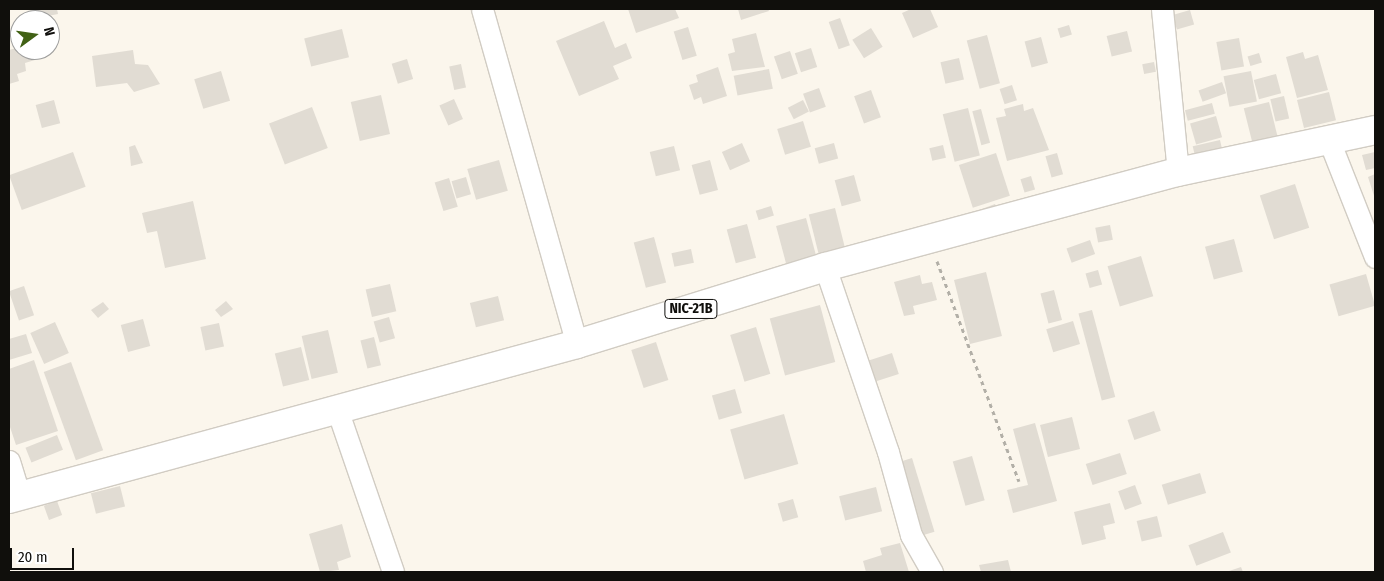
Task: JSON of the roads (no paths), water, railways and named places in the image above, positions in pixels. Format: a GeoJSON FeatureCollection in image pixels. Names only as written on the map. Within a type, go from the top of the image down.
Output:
{"type":"FeatureCollection","features":[{"type":"Feature","properties":{"kind":"highway","name":"NIC-21B"},"geometry":{"type":"LineString","coordinates":[[15,497],[338,412],[577,344],[826,267],[1178,172],[1328,138],[1375,130]]}},
{"type":"Feature","properties":{"kind":"street"},"geometry":{"type":"LineString","coordinates":[[482,9],[577,344]]}},
{"type":"Feature","properties":{"kind":"street"},"geometry":{"type":"LineString","coordinates":[[1162,9],[1178,172]]}},
{"type":"Feature","properties":{"kind":"street"},"geometry":{"type":"LineString","coordinates":[[1328,138],[1375,257]]}},
{"type":"Feature","properties":{"kind":"street"},"geometry":{"type":"LineString","coordinates":[[826,267],[888,452],[911,535],[932,572]]}},
{"type":"Feature","properties":{"kind":"street"},"geometry":{"type":"LineString","coordinates":[[338,412],[393,572]]}},
{"type":"Feature","properties":{"kind":"street"},"geometry":{"type":"LineString","coordinates":[[9,461],[15,497]]}}]}
